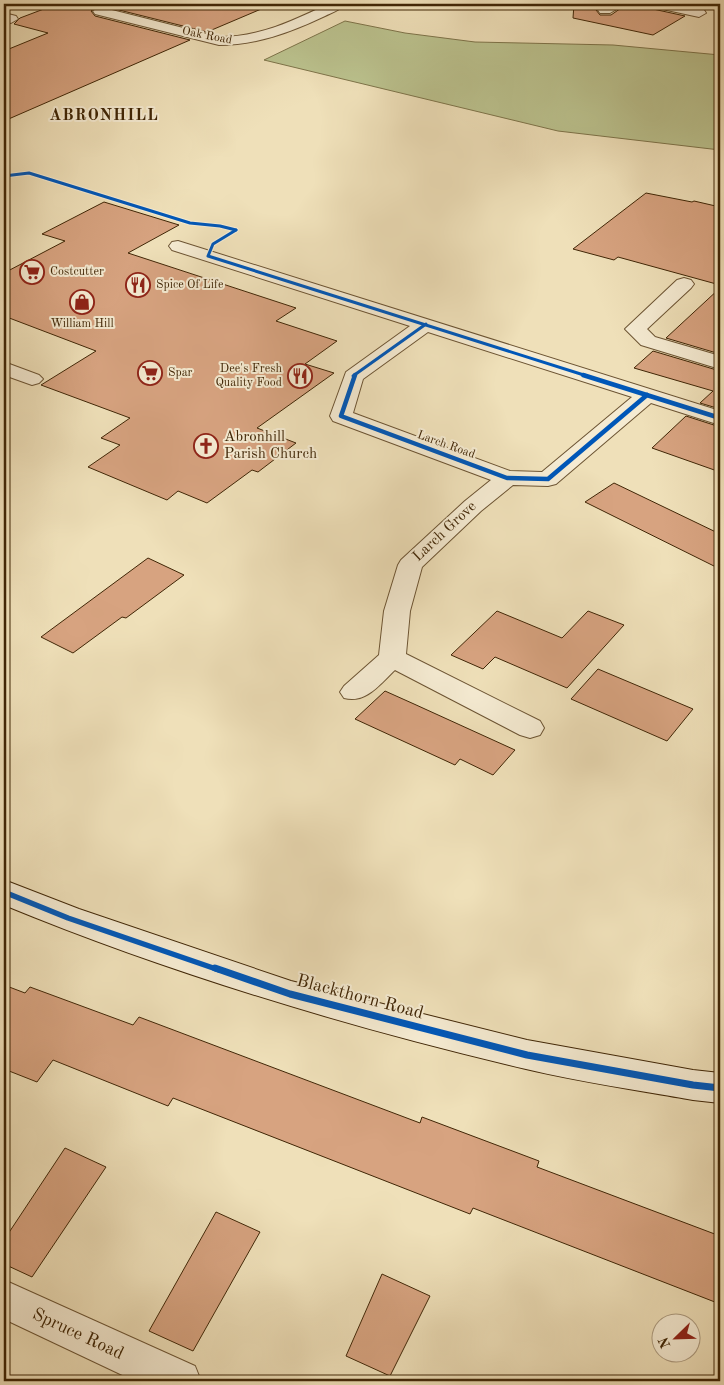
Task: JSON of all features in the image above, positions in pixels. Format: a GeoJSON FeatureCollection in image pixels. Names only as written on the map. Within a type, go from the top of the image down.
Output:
{"type":"FeatureCollection","features":[{"type":"Feature","properties":{"kind":"street","name":"Oak Road"},"geometry":{"type":"LineString","coordinates":[[100,10],[219,41],[233,42],[259,38],[338,4]]}},
{"type":"Feature","properties":{"kind":"street"},"geometry":{"type":"LineString","coordinates":[[606,10],[618,4]]}},
{"type":"Feature","properties":{"kind":"street"},"geometry":{"type":"LineString","coordinates":[[658,4],[699,13]]}},
{"type":"Feature","properties":{"kind":"street"},"geometry":{"type":"LineString","coordinates":[[178,246],[720,418]]}},
{"type":"Feature","properties":{"kind":"street"},"geometry":{"type":"LineString","coordinates":[[684,284],[635,329],[648,341],[720,363]]}},
{"type":"Feature","properties":{"kind":"street","name":"Larch Road"},"geometry":{"type":"LineString","coordinates":[[426,324],[353,376],[341,416],[507,478],[548,479],[647,395]]}},
{"type":"Feature","properties":{"kind":"street"},"geometry":{"type":"LineString","coordinates":[[4,368],[32,379]]}},
{"type":"Feature","properties":{"kind":"street","name":"Larch Grove"},"geometry":{"type":"LineString","coordinates":[[392,658],[396,611],[410,565],[472,506],[507,478]]}},
{"type":"Feature","properties":{"kind":"street"},"geometry":{"type":"LineString","coordinates":[[354,692],[392,658],[530,728]]}},
{"type":"Feature","properties":{"kind":"street","name":"Blackthorn Road"},"geometry":{"type":"LineString","coordinates":[[4,892],[68,918],[290,994],[527,1055],[711,1092]]}},
{"type":"Feature","properties":{"kind":"street","name":"Spruce Road"},"geometry":{"type":"LineString","coordinates":[[4,1299],[180,1381]]}},
{"type":"Feature","properties":{"kind":"green space"},"geometry":{"type":"Polygon","coordinates":[[[345,21],[405,33],[475,42],[613,45],[720,55],[720,150],[558,131],[264,60],[345,21]]]}},
{"type":"Feature","properties":{"kind":"building"},"geometry":{"type":"Polygon","coordinates":[[[57,4],[273,4],[207,32],[99,5],[91,11],[95,16],[190,40],[4,121],[4,51],[48,33],[14,24],[20,18],[57,4]]]}},
{"type":"Feature","properties":{"kind":"building"},"geometry":{"type":"Polygon","coordinates":[[[574,4],[605,4],[596,10],[600,15],[611,15],[627,4],[649,4],[653,9],[685,16],[653,35],[573,18],[574,4]]]}},
{"type":"Feature","properties":{"kind":"building"},"geometry":{"type":"Polygon","coordinates":[[[646,193],[720,207],[720,285],[618,257],[614,260],[573,249],[646,193]]]}},
{"type":"Feature","properties":{"kind":"building"},"geometry":{"type":"Polygon","coordinates":[[[104,202],[179,225],[128,253],[296,308],[276,321],[337,341],[305,364],[334,373],[257,428],[296,443],[258,472],[252,470],[207,503],[178,491],[167,500],[88,467],[120,445],[101,438],[130,418],[41,385],[96,351],[4,316],[4,273],[65,241],[42,234],[104,202]]]}},
{"type":"Feature","properties":{"kind":"building"},"geometry":{"type":"Polygon","coordinates":[[[720,288],[720,354],[666,338],[720,288]]]}},
{"type":"Feature","properties":{"kind":"building"},"geometry":{"type":"Polygon","coordinates":[[[653,351],[720,371],[720,409],[700,403],[713,391],[634,368],[653,351]]]}},
{"type":"Feature","properties":{"kind":"building"},"geometry":{"type":"Polygon","coordinates":[[[686,416],[720,427],[720,472],[652,448],[686,416]]]}},
{"type":"Feature","properties":{"kind":"building"},"geometry":{"type":"Polygon","coordinates":[[[614,483],[720,534],[720,569],[585,502],[614,483]]]}},
{"type":"Feature","properties":{"kind":"building"},"geometry":{"type":"Polygon","coordinates":[[[148,558],[184,575],[126,618],[122,617],[73,653],[41,637],[148,558]]]}},
{"type":"Feature","properties":{"kind":"building"},"geometry":{"type":"Polygon","coordinates":[[[497,611],[562,638],[588,611],[624,625],[567,688],[495,657],[483,669],[451,655],[497,611]]]}},
{"type":"Feature","properties":{"kind":"building"},"geometry":{"type":"Polygon","coordinates":[[[598,669],[693,709],[667,741],[571,699],[598,669]]]}},
{"type":"Feature","properties":{"kind":"building"},"geometry":{"type":"Polygon","coordinates":[[[385,691],[515,750],[493,775],[460,759],[455,765],[355,719],[385,691]]]}},
{"type":"Feature","properties":{"kind":"building"},"geometry":{"type":"Polygon","coordinates":[[[4,985],[25,993],[30,987],[133,1025],[139,1017],[420,1123],[422,1117],[539,1161],[537,1167],[720,1236],[720,1304],[473,1208],[470,1214],[173,1098],[168,1106],[53,1060],[37,1082],[4,1069],[4,985]]]}},
{"type":"Feature","properties":{"kind":"building"},"geometry":{"type":"Polygon","coordinates":[[[65,1148],[106,1167],[32,1277],[4,1264],[4,1240],[65,1148]]]}},
{"type":"Feature","properties":{"kind":"building"},"geometry":{"type":"Polygon","coordinates":[[[216,1212],[260,1232],[193,1351],[149,1331],[216,1212]]]}},
{"type":"Feature","properties":{"kind":"building"},"geometry":{"type":"Polygon","coordinates":[[[382,1274],[430,1296],[390,1376],[346,1356],[382,1274]]]}},
{"type":"Feature","properties":{"kind":"cycle path"},"geometry":{"type":"LineString","coordinates":[[4,176],[29,173],[190,223],[220,226],[236,230]]}},
{"type":"Feature","properties":{"kind":"cycle path"},"geometry":{"type":"LineString","coordinates":[[236,230],[213,244],[208,256],[720,418]]}},
{"type":"Feature","properties":{"kind":"cycle path"},"geometry":{"type":"LineString","coordinates":[[426,324],[353,376],[341,416],[507,478],[548,479],[647,395]]}},
{"type":"Feature","properties":{"kind":"cycle path"},"geometry":{"type":"LineString","coordinates":[[4,892],[68,918],[290,994],[527,1055],[693,1085],[720,1088]]}},
{"type":"Feature","properties":{"kind":"place","name":"Costcutter"},"geometry":{"type":"Point","coordinates":[32,272]}},
{"type":"Feature","properties":{"kind":"place","name":"Spice Of Life"},"geometry":{"type":"Point","coordinates":[138,285]}},
{"type":"Feature","properties":{"kind":"place","name":"William Hill"},"geometry":{"type":"Point","coordinates":[82,302]}},
{"type":"Feature","properties":{"kind":"place","name":"Spar"},"geometry":{"type":"Point","coordinates":[150,373]}},
{"type":"Feature","properties":{"kind":"place","name":"Dee's Fresh Quality Food"},"geometry":{"type":"Point","coordinates":[300,376]}},
{"type":"Feature","properties":{"kind":"place","name":"Abronhill Parish Church"},"geometry":{"type":"Point","coordinates":[206,446]}},
{"type":"Feature","properties":{"kind":"district","name":"ABRONHILL"},"geometry":{"type":"Point","coordinates":[104,116]}}]}
